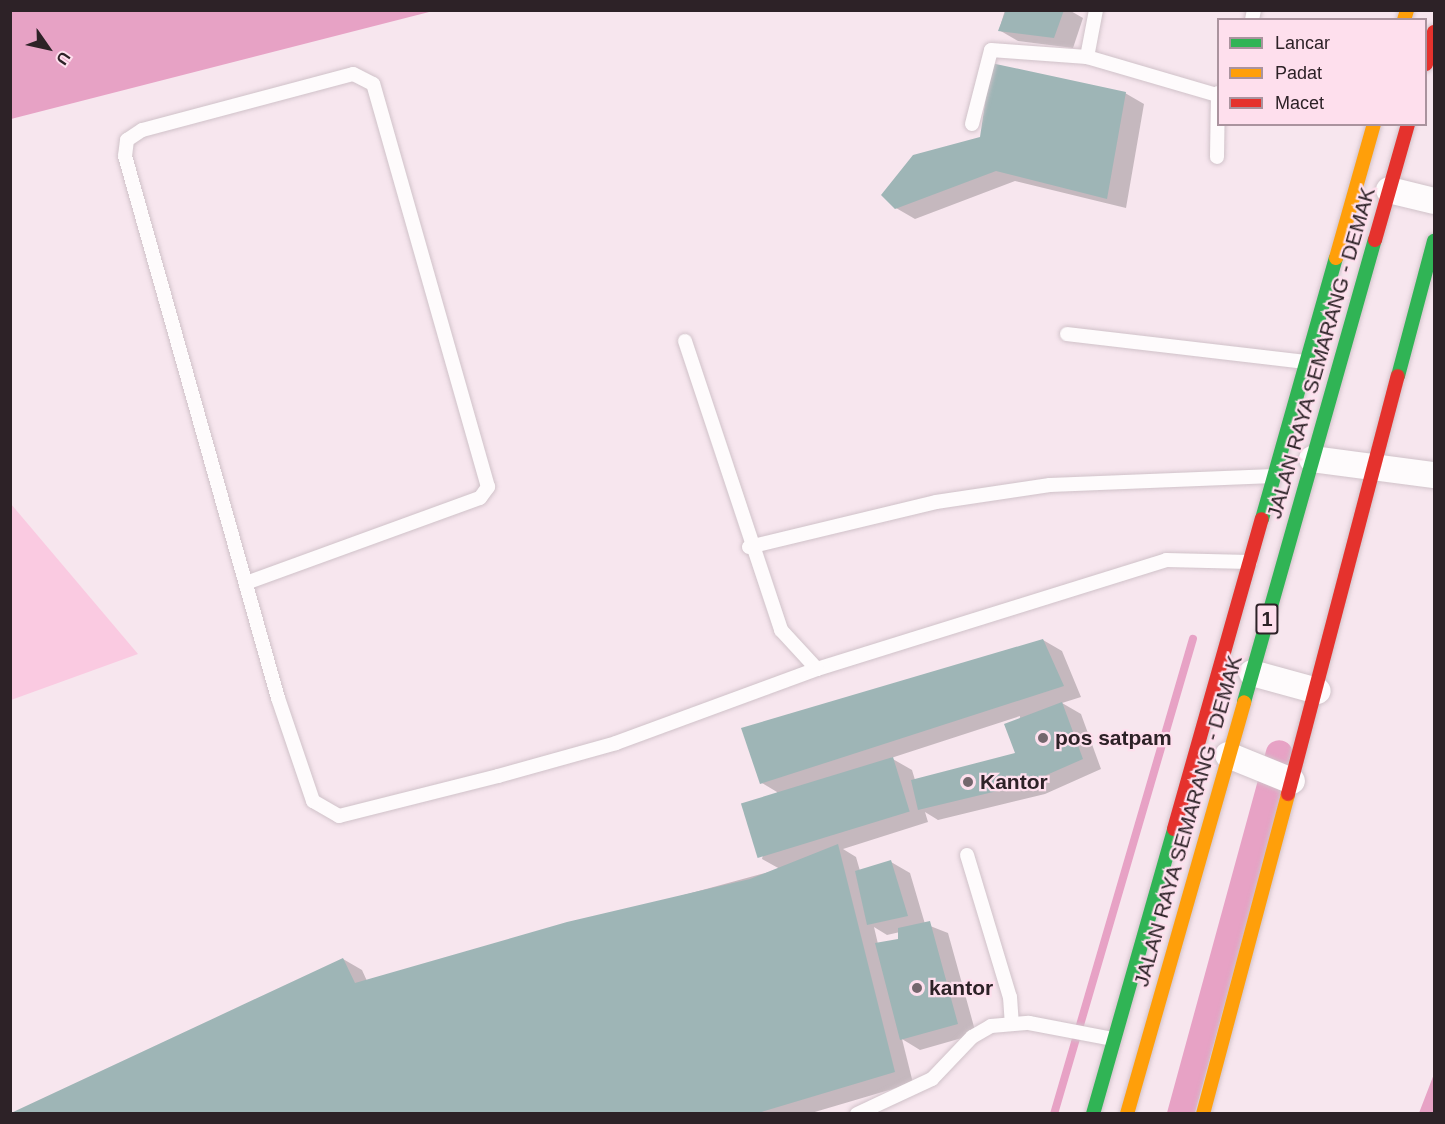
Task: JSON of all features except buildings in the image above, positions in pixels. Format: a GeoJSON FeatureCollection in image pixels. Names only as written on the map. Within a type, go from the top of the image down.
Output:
{"type":"FeatureCollection","features":[{"type":"Feature","properties":{"kind":"main road"},"geometry":{"type":"LineString","coordinates":[[1427,57],[1434,32]]}},
{"type":"Feature","properties":{"kind":"main road","name":"JALAN RAYA SEMARANG - DEMAK"},"geometry":{"type":"LineString","coordinates":[[1093,1113],[1373,126]]}},
{"type":"Feature","properties":{"kind":"main road","name":"JALAN RAYA SEMARANG - DEMAK"},"geometry":{"type":"LineString","coordinates":[[1127,1113],[1322,462],[1339,367],[1398,192],[1408,126]]}},
{"type":"Feature","properties":{"kind":"main road"},"geometry":{"type":"LineString","coordinates":[[1203,1113],[1286,779],[1312,689],[1368,470],[1434,241]]}},
{"type":"Feature","properties":{"kind":"street"},"geometry":{"type":"LineString","coordinates":[[1398,192],[1434,201]]}},
{"type":"Feature","properties":{"kind":"street"},"geometry":{"type":"LineString","coordinates":[[1322,462],[1368,470],[1434,475]]}},
{"type":"Feature","properties":{"kind":"street"},"geometry":{"type":"LineString","coordinates":[[1257,674],[1312,689]]}},
{"type":"Feature","properties":{"kind":"street"},"geometry":{"type":"LineString","coordinates":[[1233,758],[1286,779]]}},
{"type":"Feature","properties":{"kind":"lane"},"geometry":{"type":"LineString","coordinates":[[1087,57],[1096,10]]}},
{"type":"Feature","properties":{"kind":"lane"},"geometry":{"type":"LineString","coordinates":[[972,124],[991,50],[1087,57],[1217,94]]}},
{"type":"Feature","properties":{"kind":"lane"},"geometry":{"type":"LineString","coordinates":[[246,583],[480,498],[488,487],[373,84],[364,76],[352,74],[142,130],[127,140],[128,167],[246,583],[296,758],[313,801],[339,816],[616,743],[817,669],[1166,560],[1250,562]]}},
{"type":"Feature","properties":{"kind":"lane"},"geometry":{"type":"LineString","coordinates":[[1217,126],[1217,157]]}},
{"type":"Feature","properties":{"kind":"lane"},"geometry":{"type":"LineString","coordinates":[[1067,334],[1339,367]]}},
{"type":"Feature","properties":{"kind":"lane"},"geometry":{"type":"LineString","coordinates":[[685,341],[749,547],[781,630],[817,669]]}},
{"type":"Feature","properties":{"kind":"lane"},"geometry":{"type":"LineString","coordinates":[[749,547],[936,502],[1050,485],[1274,476]]}},
{"type":"Feature","properties":{"kind":"lane"},"geometry":{"type":"LineString","coordinates":[[967,855],[1010,997],[1012,1023]]}},
{"type":"Feature","properties":{"kind":"lane"},"geometry":{"type":"LineString","coordinates":[[857,1113],[908,1093],[932,1079],[972,1037],[1012,1023],[1029,1023],[1090,1032],[1113,1039]]}},
{"type":"Feature","properties":{"kind":"shaded area"},"geometry":{"type":"Polygon","coordinates":[[[11,10],[433,10],[433,11],[11,119],[11,10]]]}},
{"type":"Feature","properties":{"kind":"shaded area"},"geometry":{"type":"Polygon","coordinates":[[[11,504],[138,654],[11,700],[11,504]]]}},
{"type":"Feature","properties":{"kind":"shaded area"},"geometry":{"type":"Polygon","coordinates":[[[1434,1074],[1434,1113],[1419,1113],[1434,1074]]]}},
{"type":"Feature","properties":{"kind":"waterway"},"geometry":{"type":"LineString","coordinates":[[1054,1114],[1193,639]]}},
{"type":"Feature","properties":{"kind":"waterway"},"geometry":{"type":"LineString","coordinates":[[1180,1114],[1279,753]]}},
{"type":"Feature","properties":{"kind":"traffic: fast"},"geometry":{"type":"LineString","coordinates":[[1244,702],[1375,240]]}},
{"type":"Feature","properties":{"kind":"traffic: fast"},"geometry":{"type":"LineString","coordinates":[[1398,376],[1434,241]]}},
{"type":"Feature","properties":{"kind":"traffic: fast"},"geometry":{"type":"LineString","coordinates":[[1262,519],[1336,258]]}},
{"type":"Feature","properties":{"kind":"traffic: fast"},"geometry":{"type":"LineString","coordinates":[[1093,1114],[1174,829]]}},
{"type":"Feature","properties":{"kind":"traffic: slow"},"geometry":{"type":"LineString","coordinates":[[1405,18],[1407,10]]}},
{"type":"Feature","properties":{"kind":"traffic: slow"},"geometry":{"type":"LineString","coordinates":[[1336,258],[1373,126]]}},
{"type":"Feature","properties":{"kind":"traffic: slow"},"geometry":{"type":"LineString","coordinates":[[1127,1114],[1244,702]]}},
{"type":"Feature","properties":{"kind":"traffic: slow"},"geometry":{"type":"LineString","coordinates":[[1203,1114],[1288,794]]}},
{"type":"Feature","properties":{"kind":"traffic: jam"},"geometry":{"type":"LineString","coordinates":[[1427,60],[1434,32]]}},
{"type":"Feature","properties":{"kind":"traffic: jam"},"geometry":{"type":"LineString","coordinates":[[1375,240],[1407,126]]}},
{"type":"Feature","properties":{"kind":"traffic: jam"},"geometry":{"type":"LineString","coordinates":[[1288,794],[1398,376]]}},
{"type":"Feature","properties":{"kind":"traffic: jam"},"geometry":{"type":"LineString","coordinates":[[1174,829],[1262,519]]}},
{"type":"Feature","properties":{"kind":"place","name":"pos satpam"},"geometry":{"type":"Point","coordinates":[1043,738]}},
{"type":"Feature","properties":{"kind":"place","name":"Kantor"},"geometry":{"type":"Point","coordinates":[968,782]}},
{"type":"Feature","properties":{"kind":"place","name":"kantor"},"geometry":{"type":"Point","coordinates":[917,988]}}]}
